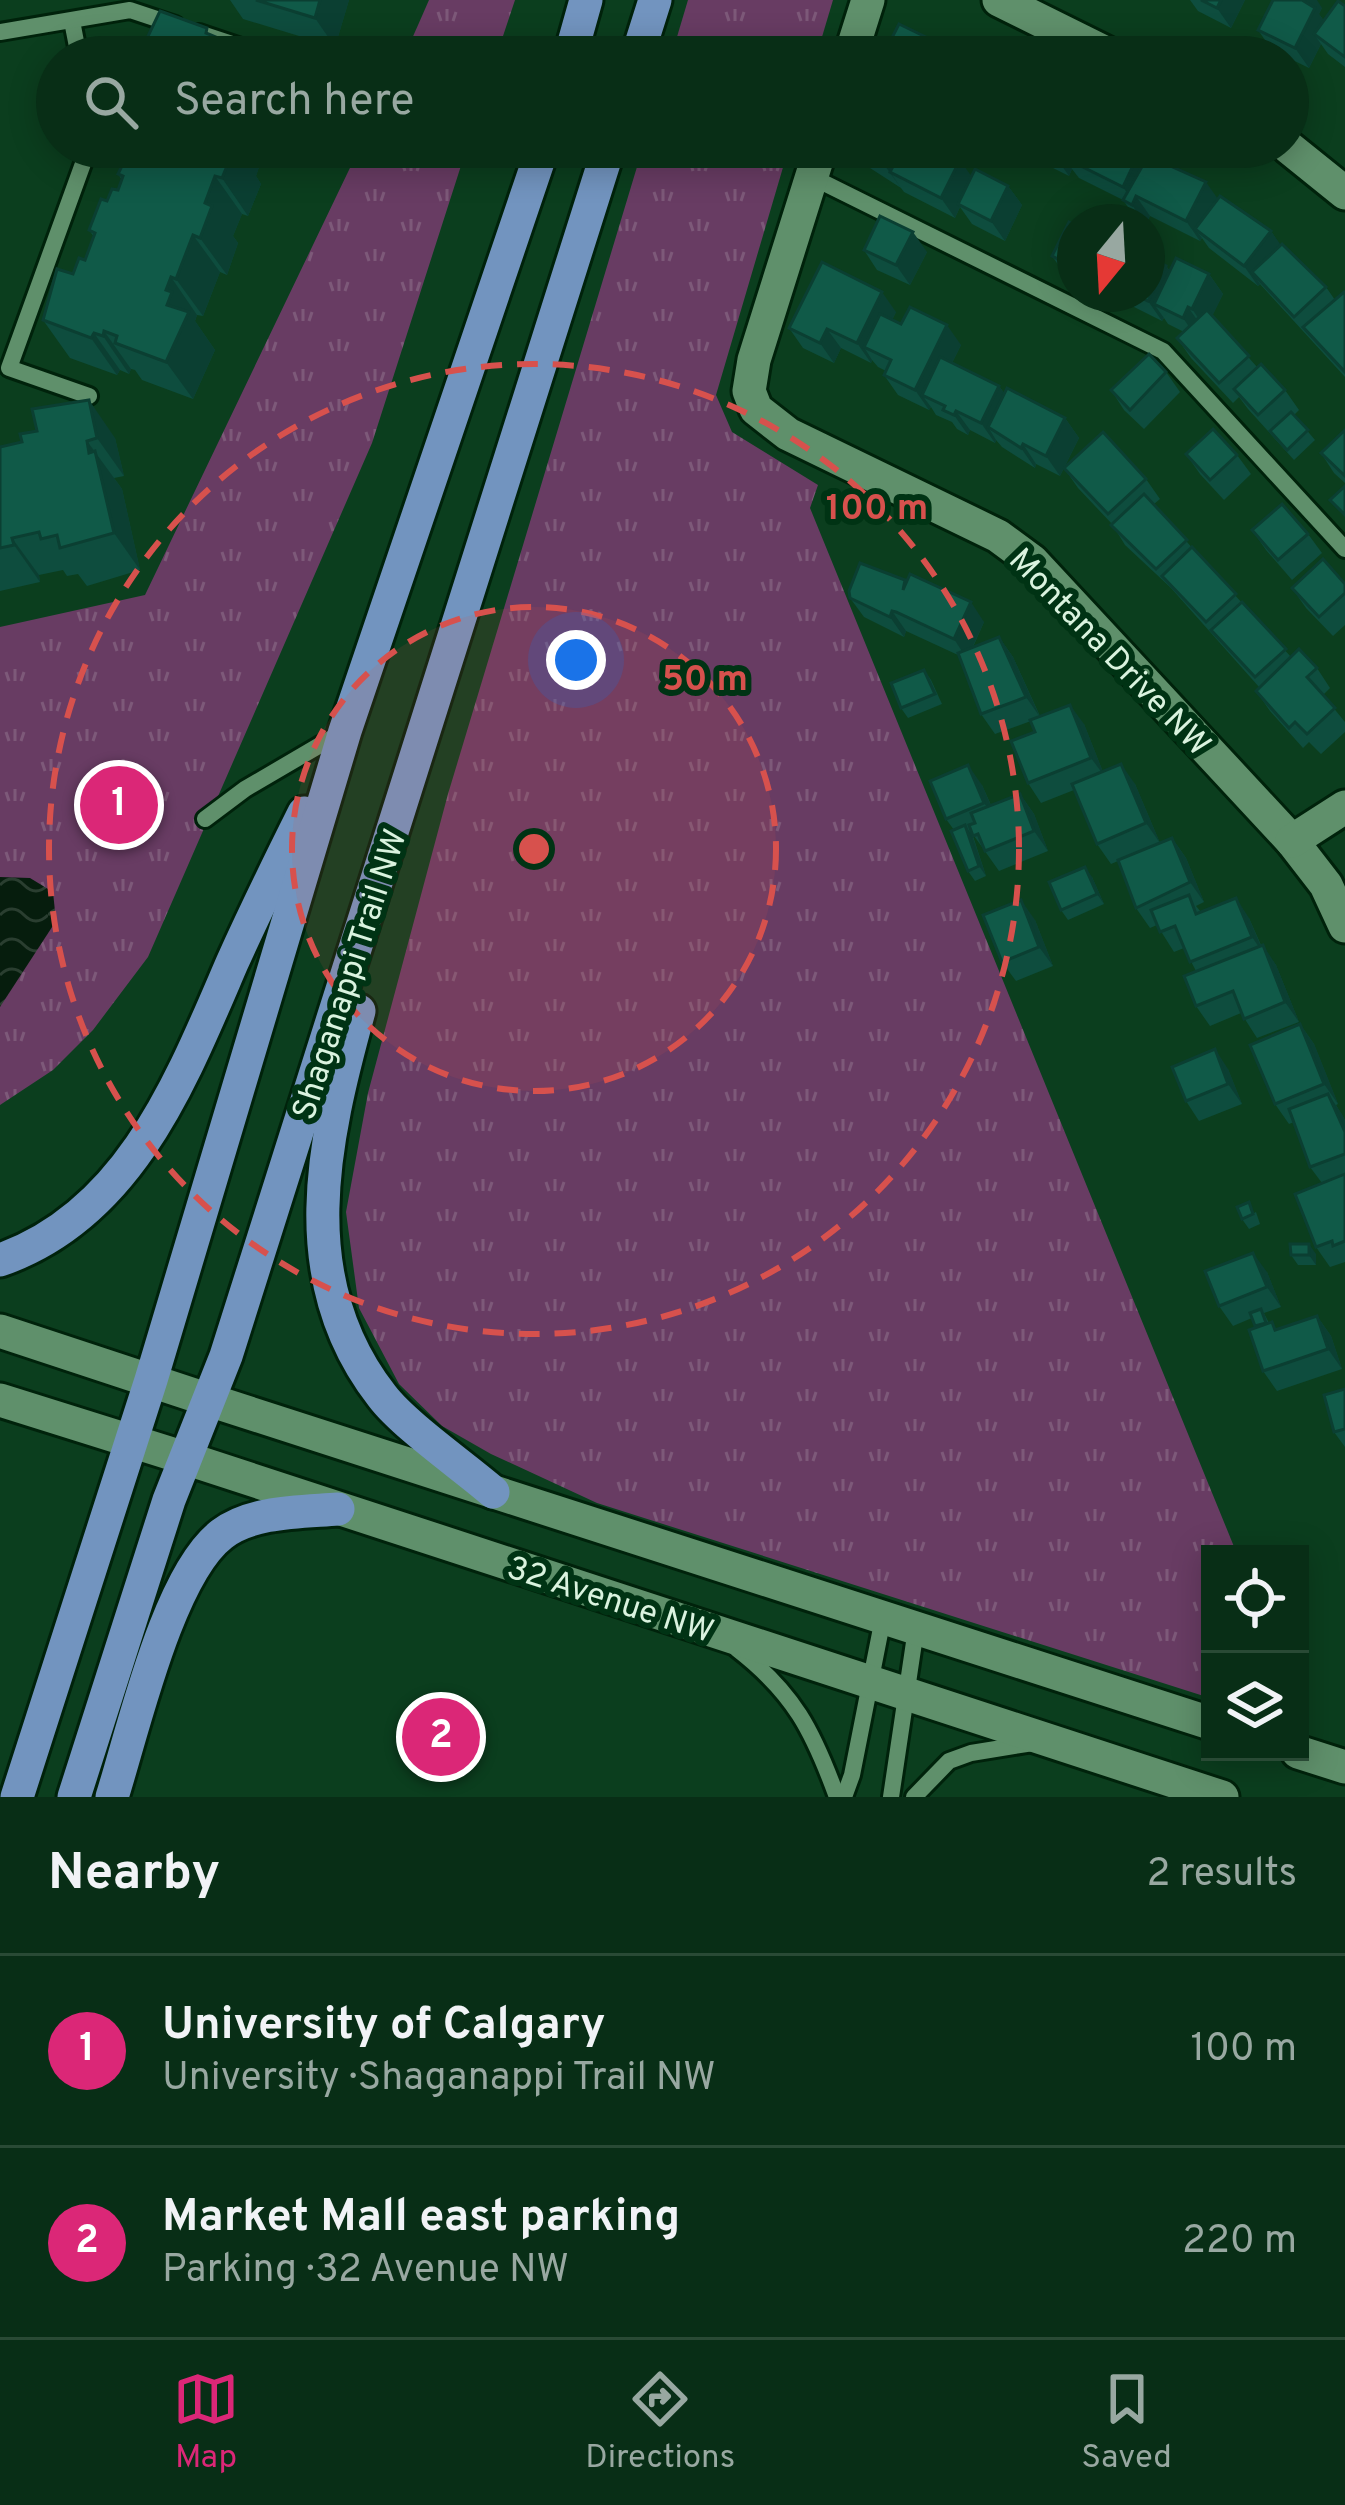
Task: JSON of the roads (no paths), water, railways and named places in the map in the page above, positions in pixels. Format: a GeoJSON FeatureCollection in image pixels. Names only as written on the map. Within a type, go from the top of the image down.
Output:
{"type":"FeatureCollection","features":[{"type":"Feature","properties":{"kind":"main road"},"geometry":{"type":"LineString","coordinates":[[576,36],[586,0]]}},
{"type":"Feature","properties":{"kind":"main road"},"geometry":{"type":"LineString","coordinates":[[645,36],[656,0]]}},
{"type":"Feature","properties":{"kind":"main road","name":"Shaganappi Trail NW"},"geometry":{"type":"LineString","coordinates":[[17,1797],[151,1380],[345,730],[536,168]]}},
{"type":"Feature","properties":{"kind":"main road","name":"Shaganappi Trail NW"},"geometry":{"type":"LineString","coordinates":[[74,1797],[400,813],[602,168]]}},
{"type":"Feature","properties":{"kind":"main road"},"geometry":{"type":"LineString","coordinates":[[0,1260],[46,1239],[84,1212],[154,1130],[345,730]]}},
{"type":"Feature","properties":{"kind":"main road"},"geometry":{"type":"LineString","coordinates":[[400,813],[397,877],[337,1092],[325,1166],[322,1242],[329,1294],[356,1358],[384,1400],[493,1492]]}},
{"type":"Feature","properties":{"kind":"main road"},"geometry":{"type":"LineString","coordinates":[[112,1797],[164,1635],[204,1552],[224,1532],[259,1518],[338,1509]]}},
{"type":"Feature","properties":{"kind":"street"},"geometry":{"type":"LineString","coordinates":[[857,36],[868,0]]}},
{"type":"Feature","properties":{"kind":"street"},"geometry":{"type":"LineString","coordinates":[[999,0],[1072,36]]}},
{"type":"Feature","properties":{"kind":"street"},"geometry":{"type":"LineString","coordinates":[[1309,164],[1345,193]]}},
{"type":"Feature","properties":{"kind":"street","name":"Montana Drive NW"},"geometry":{"type":"LineString","coordinates":[[814,168],[754,360],[749,391],[756,409],[788,434],[998,536],[1032,561],[1292,841],[1326,885],[1345,926]]}},
{"type":"Feature","properties":{"kind":"street"},"geometry":{"type":"LineString","coordinates":[[1292,841],[1345,807]]}},
{"type":"Feature","properties":{"kind":"street","name":"32 Avenue NW"},"geometry":{"type":"LineString","coordinates":[[0,1331],[1201,1720]]}},
{"type":"Feature","properties":{"kind":"street","name":"32 Avenue NW"},"geometry":{"type":"LineString","coordinates":[[0,1400],[1222,1797]]}},
{"type":"Feature","properties":{"kind":"street"},"geometry":{"type":"LineString","coordinates":[[1309,1756],[1345,1768]]}},
{"type":"Feature","properties":{"kind":"lane"},"geometry":{"type":"LineString","coordinates":[[0,32],[130,10],[208,36]]}},
{"type":"Feature","properties":{"kind":"lane"},"geometry":{"type":"LineString","coordinates":[[72,21],[75,36]]}},
{"type":"Feature","properties":{"kind":"lane"},"geometry":{"type":"LineString","coordinates":[[81,168],[4,375],[89,396]]}},
{"type":"Feature","properties":{"kind":"lane"},"geometry":{"type":"LineString","coordinates":[[827,168],[1163,351],[1345,549]]}},
{"type":"Feature","properties":{"kind":"lane"},"geometry":{"type":"LineString","coordinates":[[205,819],[245,789],[345,730]]}},
{"type":"Feature","properties":{"kind":"lane"},"geometry":{"type":"LineString","coordinates":[[840,1797],[852,1775],[883,1618]]}},
{"type":"Feature","properties":{"kind":"lane"},"geometry":{"type":"LineString","coordinates":[[891,1797],[916,1628]]}},
{"type":"Feature","properties":{"kind":"lane"},"geometry":{"type":"LineString","coordinates":[[712,1631],[771,1676],[815,1736],[840,1797]]}},
{"type":"Feature","properties":{"kind":"lane"},"geometry":{"type":"LineString","coordinates":[[914,1797],[949,1760],[1045,1740]]}},
{"type":"Feature","properties":{"kind":"water"},"geometry":{"type":"Polygon","coordinates":[[[0,877],[30,878],[53,892],[56,921],[0,1007],[0,877]]]}},
{"type":"Feature","properties":{"kind":"place","name":"University of Calgary"},"geometry":{"type":"Point","coordinates":[119,805]}},
{"type":"Feature","properties":{"kind":"place","name":"Market Mall east parking"},"geometry":{"type":"Point","coordinates":[441,1737]}}]}
